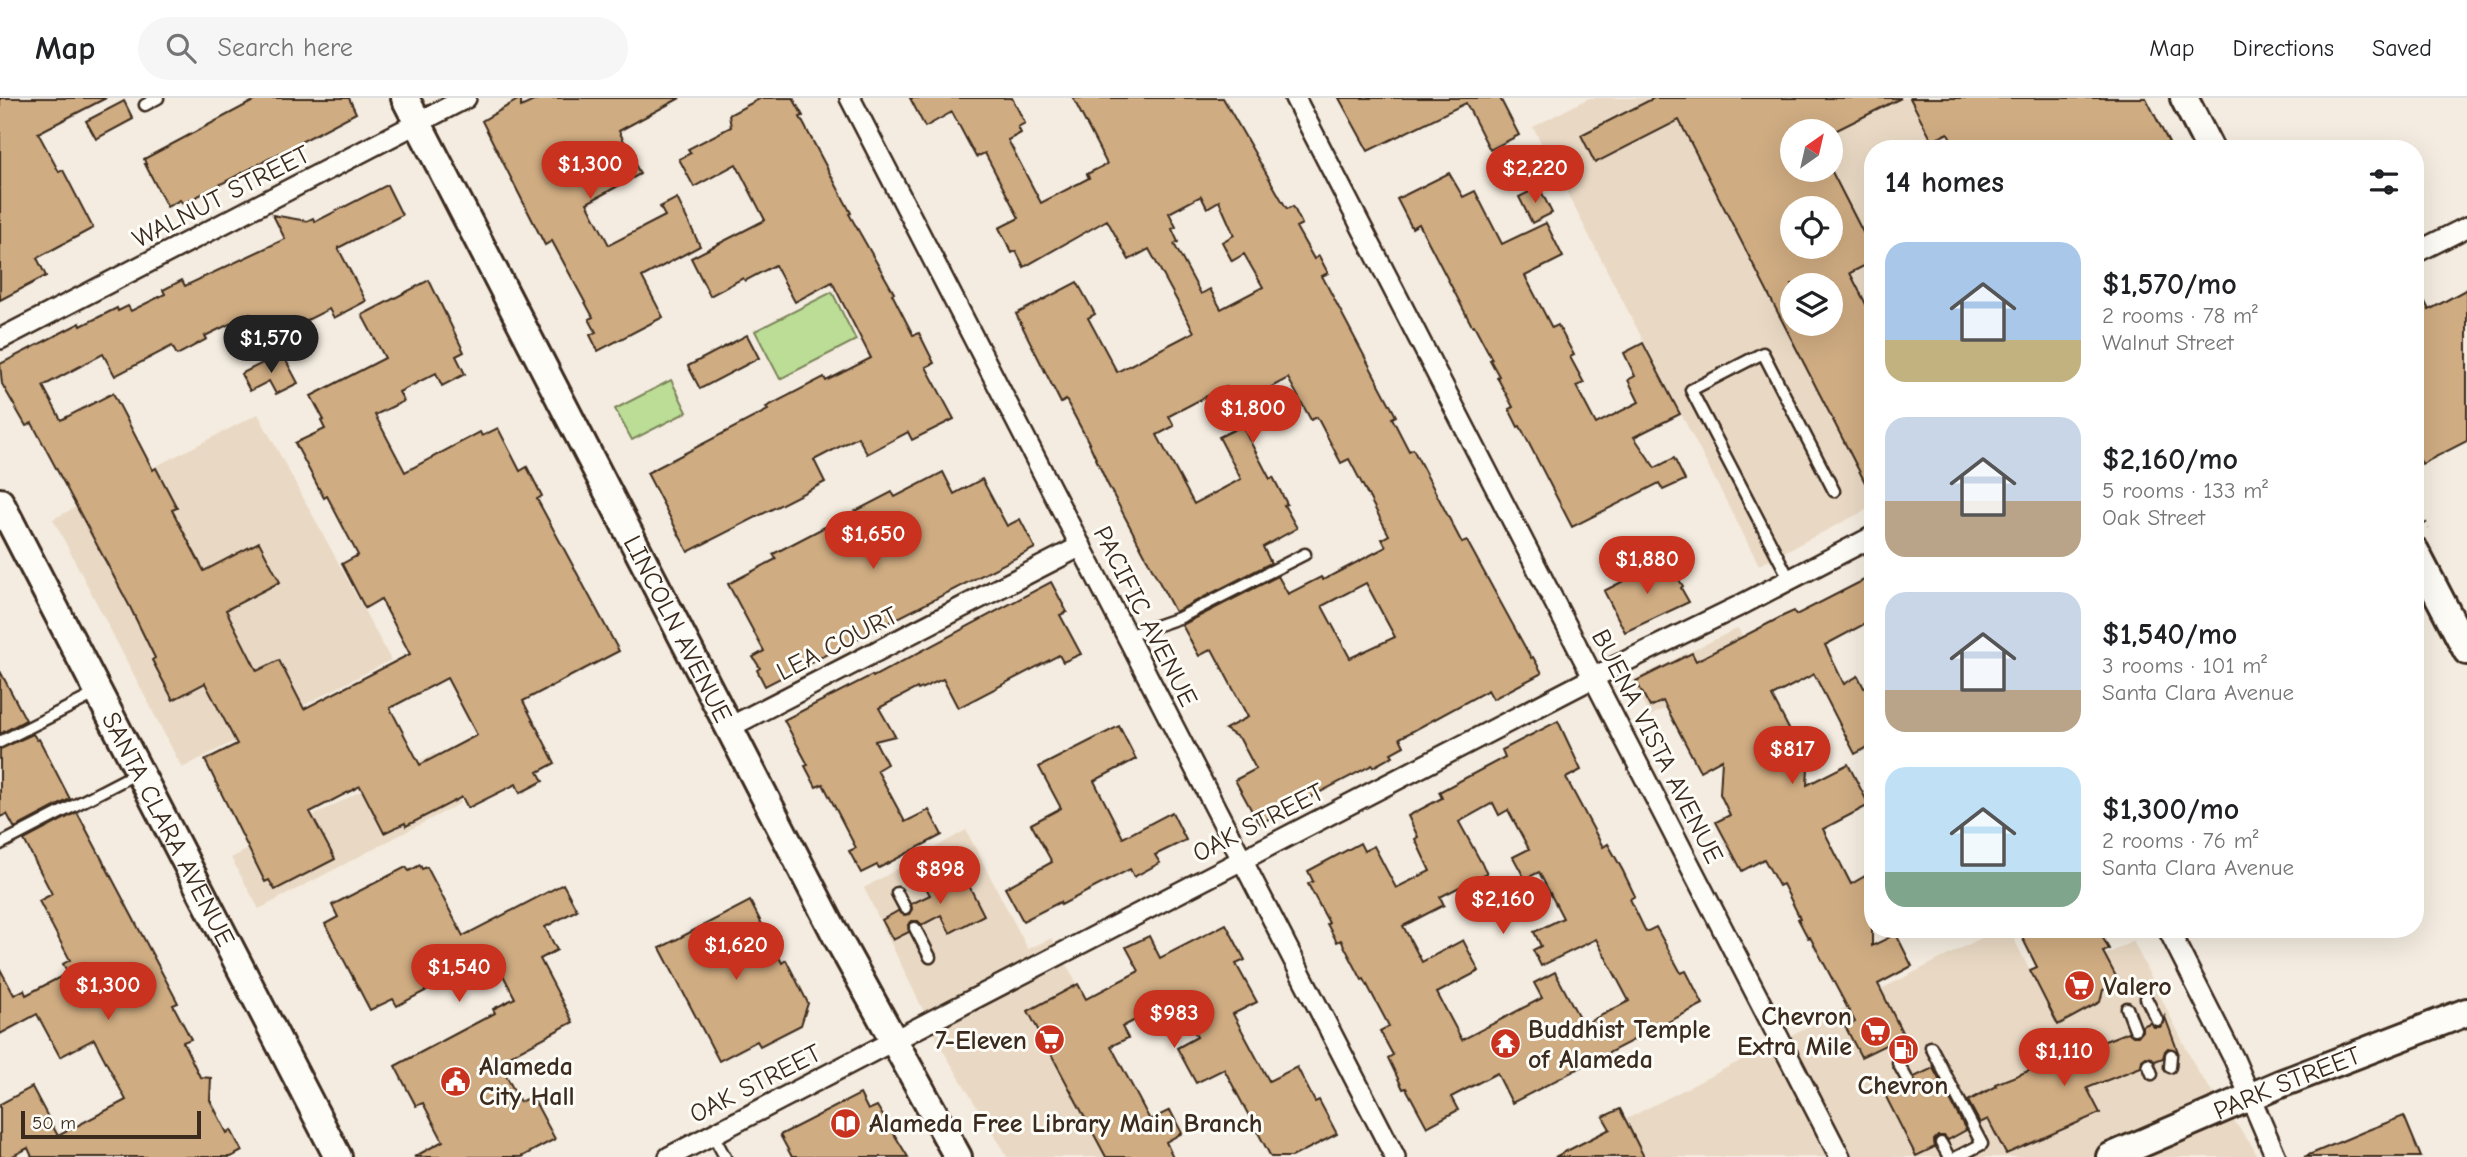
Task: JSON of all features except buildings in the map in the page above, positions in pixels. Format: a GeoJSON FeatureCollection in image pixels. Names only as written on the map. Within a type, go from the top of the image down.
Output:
{"type":"FeatureCollection","features":[{"type":"Feature","properties":{"kind":"main road","name":"LINCOLN AVENUE"},"geometry":{"type":"LineString","coordinates":[[405,98],[728,728],[893,1042],[958,1157]]}},
{"type":"Feature","properties":{"kind":"main road"},"geometry":{"type":"LineString","coordinates":[[2184,98],[2205,140]]}},
{"type":"Feature","properties":{"kind":"main road","name":"SANTA CLARA AVENUE"},"geometry":{"type":"LineString","coordinates":[[0,502],[338,1157]]}},
{"type":"Feature","properties":{"kind":"main road"},"geometry":{"type":"LineString","coordinates":[[2424,568],[2467,651]]}},
{"type":"Feature","properties":{"kind":"main road","name":"PARK STREET"},"geometry":{"type":"LineString","coordinates":[[2110,1157],[2251,1097],[2467,1012]]}},
{"type":"Feature","properties":{"kind":"street","name":"WALNUT STREET"},"geometry":{"type":"LineString","coordinates":[[0,338],[466,98]]}},
{"type":"Feature","properties":{"kind":"street","name":"PACIFIC AVENUE"},"geometry":{"type":"LineString","coordinates":[[850,98],[1395,1157]]}},
{"type":"Feature","properties":{"kind":"street","name":"BUENA VISTA AVENUE"},"geometry":{"type":"LineString","coordinates":[[1295,98],[1840,1157]]}},
{"type":"Feature","properties":{"kind":"street"},"geometry":{"type":"LineString","coordinates":[[2424,248],[2467,227]]}},
{"type":"Feature","properties":{"kind":"street","name":"OAK STREET"},"geometry":{"type":"LineString","coordinates":[[669,1157],[1241,859],[1864,541]]}},
{"type":"Feature","properties":{"kind":"street","name":"LEA COURT"},"geometry":{"type":"LineString","coordinates":[[728,728],[1081,546]]}},
{"type":"Feature","properties":{"kind":"street"},"geometry":{"type":"LineString","coordinates":[[2173,938],[2234,1059],[2276,1157]]}},
{"type":"Feature","properties":{"kind":"lane"},"geometry":{"type":"LineString","coordinates":[[145,104],[158,98]]}},
{"type":"Feature","properties":{"kind":"lane"},"geometry":{"type":"LineString","coordinates":[[1790,580],[1691,390],[1763,353],[1833,491]]}},
{"type":"Feature","properties":{"kind":"lane"},"geometry":{"type":"LineString","coordinates":[[1128,636],[1179,618],[1305,554]]}},
{"type":"Feature","properties":{"kind":"lane"},"geometry":{"type":"LineString","coordinates":[[0,742],[97,693]]}},
{"type":"Feature","properties":{"kind":"lane"},"geometry":{"type":"LineString","coordinates":[[0,844],[139,772]]}},
{"type":"Feature","properties":{"kind":"lane"},"geometry":{"type":"LineString","coordinates":[[897,893],[905,908]]}},
{"type":"Feature","properties":{"kind":"lane"},"geometry":{"type":"LineString","coordinates":[[915,928],[930,957]]}},
{"type":"Feature","properties":{"kind":"lane"},"geometry":{"type":"LineString","coordinates":[[2146,998],[2157,1020]]}},
{"type":"Feature","properties":{"kind":"lane"},"geometry":{"type":"LineString","coordinates":[[2127,1008],[2135,1029]]}},
{"type":"Feature","properties":{"kind":"lane"},"geometry":{"type":"LineString","coordinates":[[1931,1047],[1982,1144],[1957,1157]]}},
{"type":"Feature","properties":{"kind":"lane"},"geometry":{"type":"LineString","coordinates":[[2170,1067],[2171,1055]]}},
{"type":"Feature","properties":{"kind":"lane"},"geometry":{"type":"LineString","coordinates":[[1898,1063],[1908,1081]]}},
{"type":"Feature","properties":{"kind":"lane"},"geometry":{"type":"LineString","coordinates":[[712,1133],[725,1157]]}},
{"type":"Feature","properties":{"kind":"lane"},"geometry":{"type":"LineString","coordinates":[[1941,1143],[1949,1157]]}},
{"type":"Feature","properties":{"kind":"shaded area"},"geometry":{"type":"Polygon","coordinates":[[[1589,98],[2146,98],[2167,140],[1864,140],[1864,511],[1759,565],[1533,127],[1589,98]]]}},
{"type":"Feature","properties":{"kind":"shaded area"},"geometry":{"type":"Polygon","coordinates":[[[258,414],[391,660],[182,768],[53,519],[258,414]]]}},
{"type":"Feature","properties":{"kind":"shaded area"},"geometry":{"type":"Polygon","coordinates":[[[1738,628],[1756,663],[1650,716],[1631,681],[1738,628]]]}},
{"type":"Feature","properties":{"kind":"shaded area"},"geometry":{"type":"Polygon","coordinates":[[[435,753],[461,803],[259,909],[231,858],[435,753]]]}},
{"type":"Feature","properties":{"kind":"shaded area"},"geometry":{"type":"Polygon","coordinates":[[[966,830],[1028,949],[1052,938],[1171,1157],[1007,1157],[942,1049],[864,888],[966,830]]]}},
{"type":"Feature","properties":{"kind":"shaded area"},"geometry":{"type":"Polygon","coordinates":[[[1981,938],[2014,938],[2039,989],[2133,941],[2198,1072],[2253,1147],[2257,1157],[1552,1157],[1981,938]]]}},
{"type":"Feature","properties":{"kind":"green space"},"geometry":{"type":"Polygon","coordinates":[[[832,292],[856,340],[780,379],[755,331],[832,292]]]}},
{"type":"Feature","properties":{"kind":"green space"},"geometry":{"type":"Polygon","coordinates":[[[671,380],[687,412],[632,440],[615,409],[671,380]]]}},
{"type":"Feature","properties":{"kind":"place","name":"Valero"},"geometry":{"type":"Point","coordinates":[2080,986]}},
{"type":"Feature","properties":{"kind":"place","name":"Chevron Extra Mile"},"geometry":{"type":"Point","coordinates":[1875,1031]}},
{"type":"Feature","properties":{"kind":"place","name":"7-Eleven"},"geometry":{"type":"Point","coordinates":[1050,1040]}},
{"type":"Feature","properties":{"kind":"place","name":"Buddhist Temple of Alameda"},"geometry":{"type":"Point","coordinates":[1505,1044]}},
{"type":"Feature","properties":{"kind":"place","name":"Chevron"},"geometry":{"type":"Point","coordinates":[1903,1049]}},
{"type":"Feature","properties":{"kind":"place","name":"Alameda City Hall"},"geometry":{"type":"Point","coordinates":[456,1081]}},
{"type":"Feature","properties":{"kind":"place","name":"Alameda Free Library Main Branch"},"geometry":{"type":"Point","coordinates":[846,1123]}}]}
